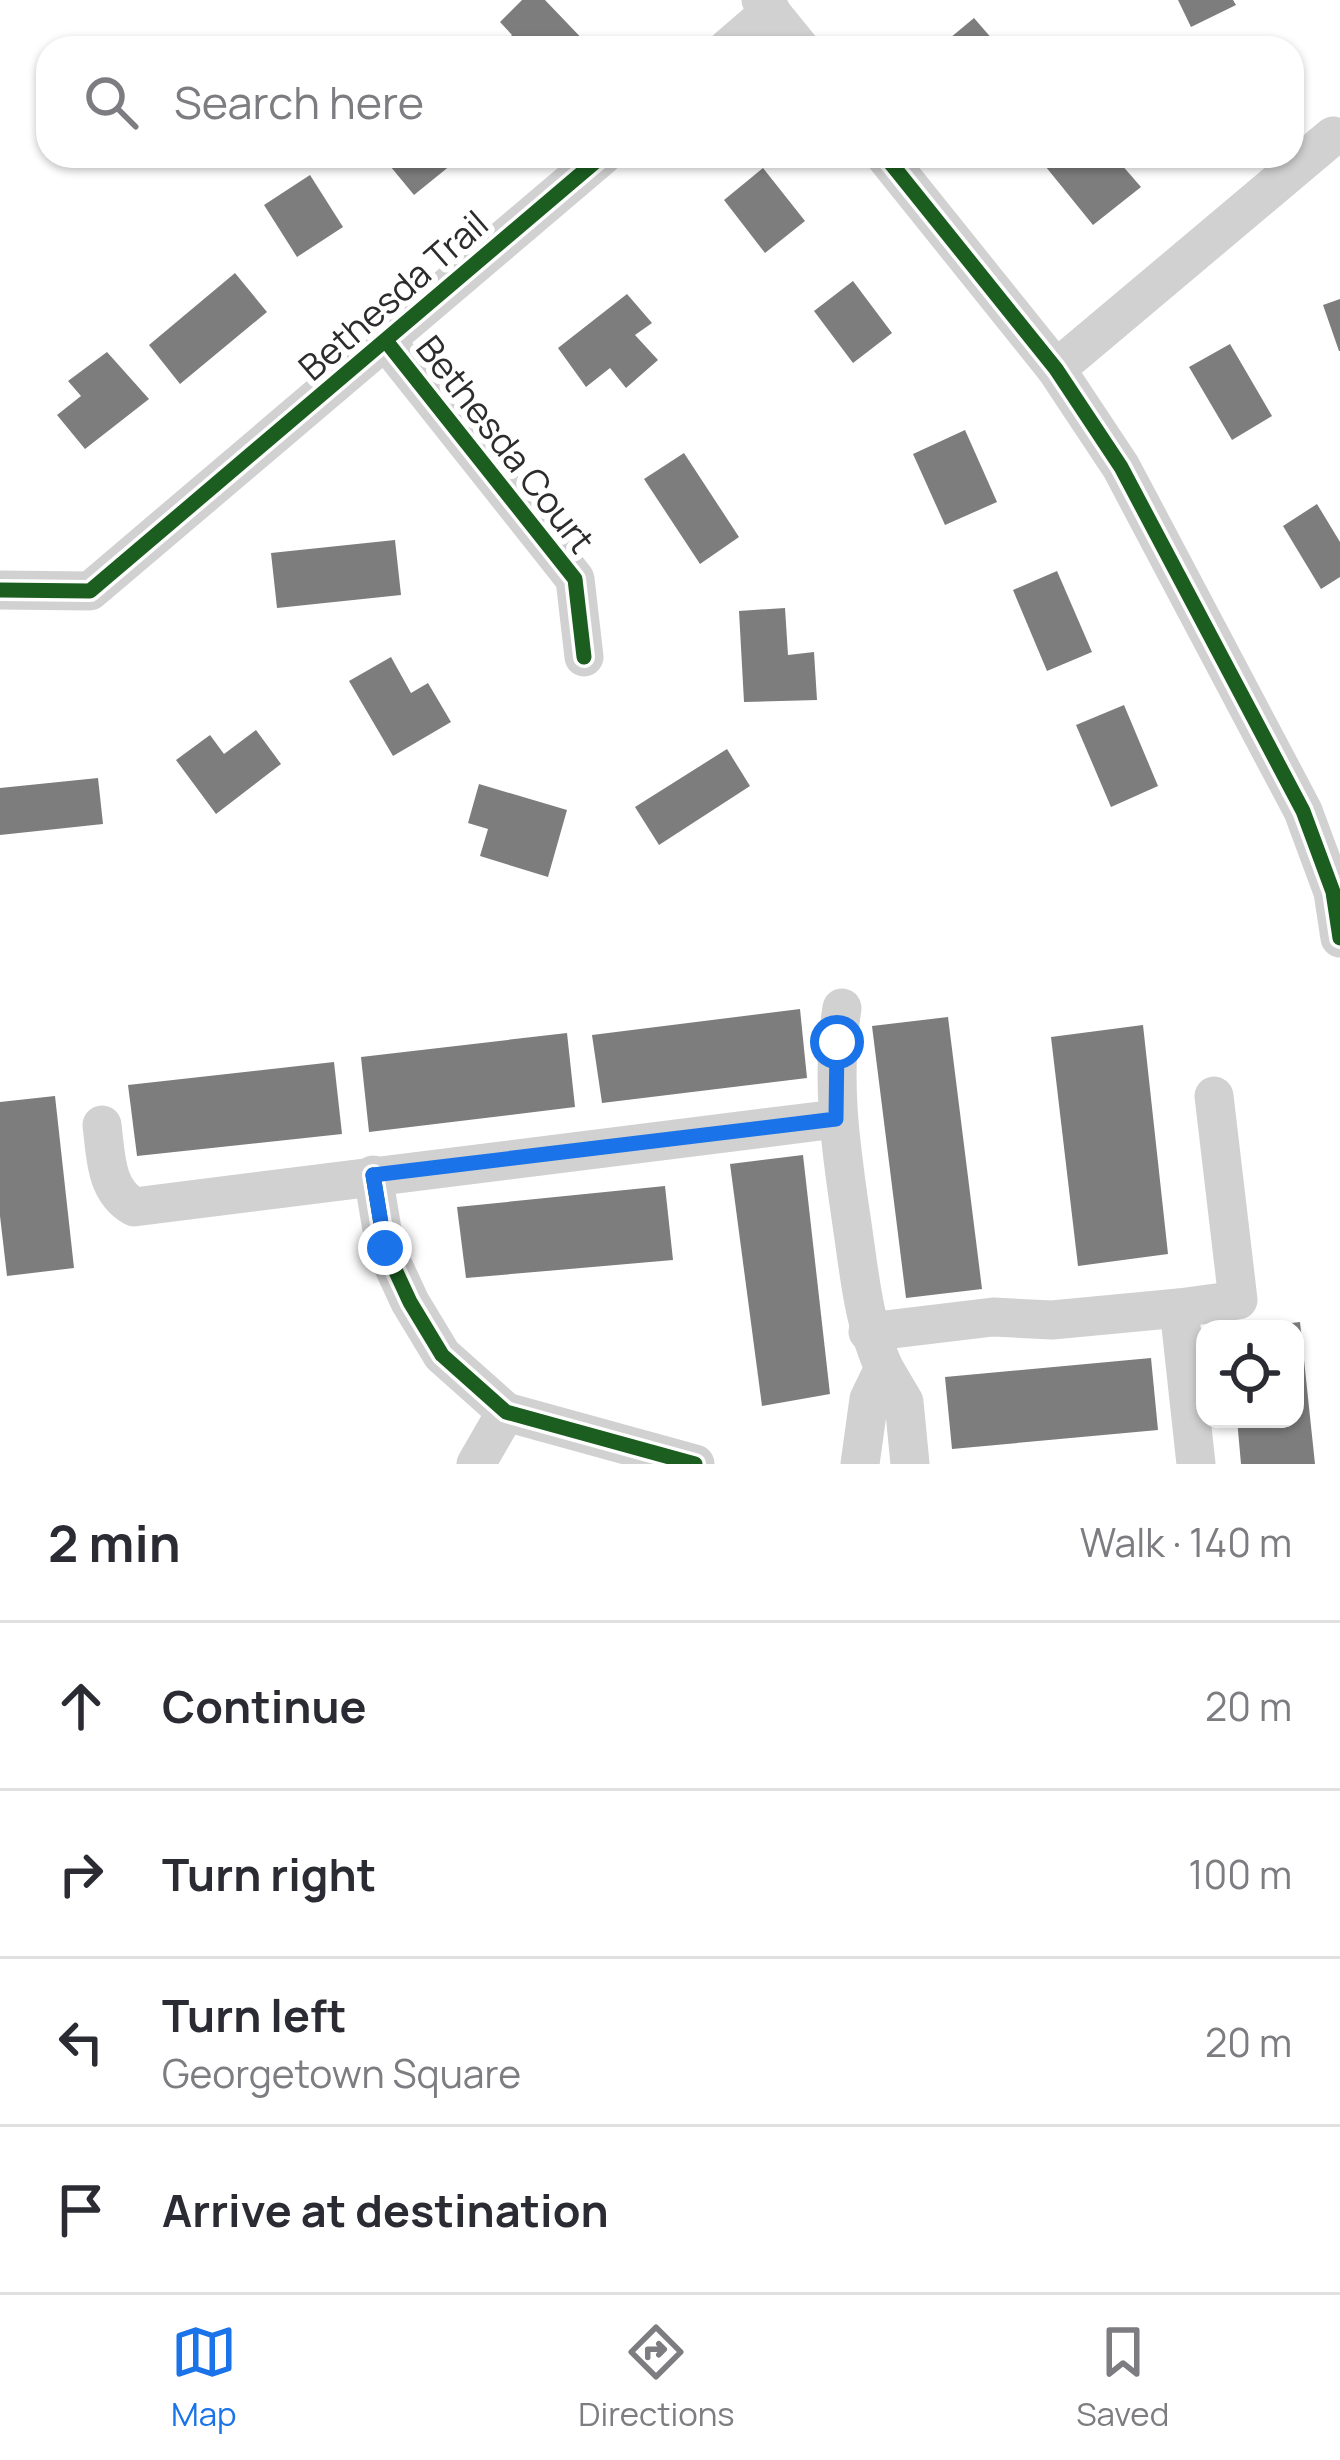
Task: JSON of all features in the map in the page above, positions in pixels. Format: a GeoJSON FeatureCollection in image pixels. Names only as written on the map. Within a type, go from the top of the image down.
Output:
{"type":"FeatureCollection","features":[{"type":"Feature","properties":{"kind":"street"},"geometry":{"type":"LineString","coordinates":[[739,36],[766,6],[790,36]]}},
{"type":"Feature","properties":{"kind":"street"},"geometry":{"type":"LineString","coordinates":[[1304,160],[1333,136]]}},
{"type":"Feature","properties":{"kind":"street","name":"Bethesda Trail"},"geometry":{"type":"LineString","coordinates":[[0,590],[90,591],[588,168]]}},
{"type":"Feature","properties":{"kind":"street"},"geometry":{"type":"LineString","coordinates":[[895,168],[1055,369],[1121,467],[1303,811],[1333,892],[1340,938]]}},
{"type":"Feature","properties":{"kind":"street"},"geometry":{"type":"LineString","coordinates":[[1055,369],[1295,168]]}},
{"type":"Feature","properties":{"kind":"street","name":"Bethesda Court"},"geometry":{"type":"LineString","coordinates":[[386,341],[575,579],[584,657]]}},
{"type":"Feature","properties":{"kind":"street"},"geometry":{"type":"LineString","coordinates":[[842,1008],[836,1119],[876,1349],[860,1464]]}},
{"type":"Feature","properties":{"kind":"street"},"geometry":{"type":"LineString","coordinates":[[876,1349],[993,1317],[1052,1319],[1238,1300],[1214,1096]]}},
{"type":"Feature","properties":{"kind":"street"},"geometry":{"type":"LineString","coordinates":[[102,1125],[108,1174],[118,1198],[134,1207],[836,1119]]}},
{"type":"Feature","properties":{"kind":"street"},"geometry":{"type":"LineString","coordinates":[[373,1175],[385,1248],[410,1303],[442,1355],[506,1412],[694,1464]]}},
{"type":"Feature","properties":{"kind":"street"},"geometry":{"type":"LineString","coordinates":[[1179,1308],[1196,1464]]}},
{"type":"Feature","properties":{"kind":"street"},"geometry":{"type":"LineString","coordinates":[[876,1349],[904,1402],[910,1464]]}},
{"type":"Feature","properties":{"kind":"street"},"geometry":{"type":"LineString","coordinates":[[476,1464],[506,1412]]}},
{"type":"Feature","properties":{"kind":"building"},"geometry":{"type":"Polygon","coordinates":[[[522,0],[545,0],[580,36],[511,36],[500,22],[522,0]]]}},
{"type":"Feature","properties":{"kind":"building"},"geometry":{"type":"Polygon","coordinates":[[[1178,0],[1233,0],[1236,5],[1191,27],[1178,0]]]}},
{"type":"Feature","properties":{"kind":"building"},"geometry":{"type":"Polygon","coordinates":[[[974,18],[990,36],[952,36],[974,18]]]}},
{"type":"Feature","properties":{"kind":"building"},"geometry":{"type":"Polygon","coordinates":[[[392,168],[447,168],[414,195],[392,168]]]}},
{"type":"Feature","properties":{"kind":"building"},"geometry":{"type":"Polygon","coordinates":[[[763,168],[805,221],[765,253],[724,200],[763,168]]]}},
{"type":"Feature","properties":{"kind":"building"},"geometry":{"type":"Polygon","coordinates":[[[1047,168],[1124,168],[1141,187],[1093,225],[1047,168]]]}},
{"type":"Feature","properties":{"kind":"building"},"geometry":{"type":"Polygon","coordinates":[[[310,175],[343,227],[297,257],[264,205],[310,175]]]}},
{"type":"Feature","properties":{"kind":"building"},"geometry":{"type":"Polygon","coordinates":[[[235,273],[267,312],[180,384],[149,345],[235,273]]]}},
{"type":"Feature","properties":{"kind":"building"},"geometry":{"type":"Polygon","coordinates":[[[853,281],[892,333],[853,363],[814,311],[853,281]]]}},
{"type":"Feature","properties":{"kind":"building"},"geometry":{"type":"Polygon","coordinates":[[[627,294],[652,323],[635,335],[658,360],[626,388],[610,368],[586,387],[558,348],[627,294]]]}},
{"type":"Feature","properties":{"kind":"building"},"geometry":{"type":"Polygon","coordinates":[[[1340,299],[1340,351],[1339,351],[1323,305],[1340,299]]]}},
{"type":"Feature","properties":{"kind":"building"},"geometry":{"type":"Polygon","coordinates":[[[1230,344],[1272,416],[1232,440],[1189,367],[1230,344]]]}},
{"type":"Feature","properties":{"kind":"building"},"geometry":{"type":"Polygon","coordinates":[[[107,352],[149,399],[85,449],[57,415],[81,396],[68,381],[107,352]]]}},
{"type":"Feature","properties":{"kind":"building"},"geometry":{"type":"Polygon","coordinates":[[[965,430],[997,502],[945,525],[913,454],[965,430]]]}},
{"type":"Feature","properties":{"kind":"building"},"geometry":{"type":"Polygon","coordinates":[[[684,453],[739,537],[700,564],[644,479],[684,453]]]}},
{"type":"Feature","properties":{"kind":"building"},"geometry":{"type":"Polygon","coordinates":[[[1317,504],[1340,542],[1340,577],[1321,589],[1283,526],[1317,504]]]}},
{"type":"Feature","properties":{"kind":"building"},"geometry":{"type":"Polygon","coordinates":[[[395,540],[401,595],[277,608],[271,553],[395,540]]]}},
{"type":"Feature","properties":{"kind":"building"},"geometry":{"type":"Polygon","coordinates":[[[1057,571],[1092,652],[1047,671],[1013,590],[1057,571]]]}},
{"type":"Feature","properties":{"kind":"building"},"geometry":{"type":"Polygon","coordinates":[[[785,608],[788,655],[814,652],[817,700],[744,702],[739,611],[785,608]]]}},
{"type":"Feature","properties":{"kind":"building"},"geometry":{"type":"Polygon","coordinates":[[[391,657],[411,693],[428,683],[451,722],[393,756],[349,681],[391,657]]]}},
{"type":"Feature","properties":{"kind":"building"},"geometry":{"type":"Polygon","coordinates":[[[1124,705],[1158,786],[1111,807],[1076,725],[1124,705]]]}},
{"type":"Feature","properties":{"kind":"building"},"geometry":{"type":"Polygon","coordinates":[[[256,730],[281,764],[216,814],[176,760],[210,735],[224,754],[256,730]]]}},
{"type":"Feature","properties":{"kind":"building"},"geometry":{"type":"Polygon","coordinates":[[[727,749],[750,786],[659,845],[635,807],[727,749]]]}},
{"type":"Feature","properties":{"kind":"building"},"geometry":{"type":"Polygon","coordinates":[[[98,778],[103,824],[0,835],[0,788],[98,778]]]}},
{"type":"Feature","properties":{"kind":"building"},"geometry":{"type":"Polygon","coordinates":[[[479,784],[567,810],[548,877],[480,856],[488,829],[468,823],[479,784]]]}},
{"type":"Feature","properties":{"kind":"building"},"geometry":{"type":"Polygon","coordinates":[[[800,1009],[807,1078],[602,1103],[592,1035],[800,1009]]]}},
{"type":"Feature","properties":{"kind":"building"},"geometry":{"type":"Polygon","coordinates":[[[948,1017],[982,1289],[906,1298],[872,1026],[948,1017]]]}},
{"type":"Feature","properties":{"kind":"building"},"geometry":{"type":"Polygon","coordinates":[[[1143,1025],[1168,1254],[1078,1266],[1051,1037],[1143,1025]]]}},
{"type":"Feature","properties":{"kind":"building"},"geometry":{"type":"Polygon","coordinates":[[[567,1033],[575,1107],[369,1132],[361,1057],[567,1033]]]}},
{"type":"Feature","properties":{"kind":"building"},"geometry":{"type":"Polygon","coordinates":[[[334,1062],[342,1134],[137,1156],[128,1085],[334,1062]]]}},
{"type":"Feature","properties":{"kind":"building"},"geometry":{"type":"Polygon","coordinates":[[[55,1096],[74,1268],[7,1276],[0,1216],[0,1102],[55,1096]]]}},
{"type":"Feature","properties":{"kind":"building"},"geometry":{"type":"Polygon","coordinates":[[[803,1155],[830,1394],[762,1406],[730,1164],[803,1155]]]}},
{"type":"Feature","properties":{"kind":"building"},"geometry":{"type":"Polygon","coordinates":[[[665,1186],[673,1260],[466,1278],[457,1207],[665,1186]]]}},
{"type":"Feature","properties":{"kind":"building"},"geometry":{"type":"Polygon","coordinates":[[[1151,1358],[1158,1430],[952,1449],[945,1377],[1151,1358]]]}},
{"type":"Feature","properties":{"kind":"building"},"geometry":{"type":"Polygon","coordinates":[[[1304,1360],[1315,1464],[1241,1464],[1238,1428],[1304,1428],[1304,1360]]]}},
{"type":"Feature","properties":{"kind":"cycle path"},"geometry":{"type":"LineString","coordinates":[[0,590],[90,591],[588,168]]}},
{"type":"Feature","properties":{"kind":"cycle path"},"geometry":{"type":"LineString","coordinates":[[895,168],[1056,369],[1121,467],[1303,811],[1333,892],[1340,938]]}},
{"type":"Feature","properties":{"kind":"cycle path"},"geometry":{"type":"LineString","coordinates":[[386,341],[575,579],[584,657]]}},
{"type":"Feature","properties":{"kind":"cycle path"},"geometry":{"type":"LineString","coordinates":[[373,1175],[385,1248],[442,1355],[506,1412],[695,1464]]}},
{"type":"Feature","properties":{"kind":"route"},"geometry":{"type":"LineString","coordinates":[[385,1248],[373,1175],[836,1119],[837,1042]]}}]}
